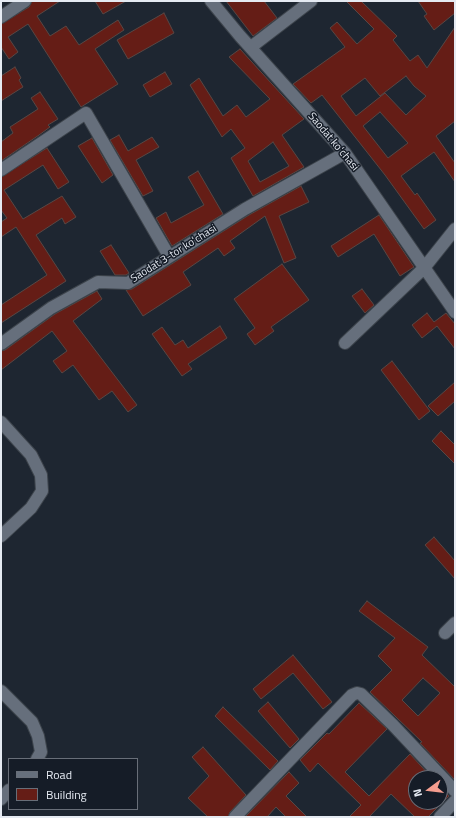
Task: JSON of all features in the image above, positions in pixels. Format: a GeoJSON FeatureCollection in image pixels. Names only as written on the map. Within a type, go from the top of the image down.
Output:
{"type":"FeatureCollection","features":[{"type":"Feature","properties":{"kind":"street"},"geometry":{"type":"LineString","coordinates":[[1,17],[25,1]]}},
{"type":"Feature","properties":{"kind":"street","name":"Saodat koʻchasi"},"geometry":{"type":"LineString","coordinates":[[211,1],[345,153],[455,312]]}},
{"type":"Feature","properties":{"kind":"street"},"geometry":{"type":"LineString","coordinates":[[251,47],[311,1]]}},
{"type":"Feature","properties":{"kind":"street"},"geometry":{"type":"LineString","coordinates":[[1,170],[86,113],[169,256]]}},
{"type":"Feature","properties":{"kind":"street","name":"Saodat 3-tor koʻchasi"},"geometry":{"type":"LineString","coordinates":[[1,344],[51,308],[98,282],[128,284],[169,256],[245,209],[345,153]]}},
{"type":"Feature","properties":{"kind":"street"},"geometry":{"type":"LineString","coordinates":[[345,343],[424,268],[455,228]]}},
{"type":"Feature","properties":{"kind":"street"},"geometry":{"type":"LineString","coordinates":[[1,422],[31,455],[41,476],[42,491],[31,508],[1,536]]}},
{"type":"Feature","properties":{"kind":"street"},"geometry":{"type":"LineString","coordinates":[[445,633],[455,623]]}},
{"type":"Feature","properties":{"kind":"street"},"geometry":{"type":"LineString","coordinates":[[1,691],[32,722],[38,736],[41,752],[38,758]]}},
{"type":"Feature","properties":{"kind":"street"},"geometry":{"type":"LineString","coordinates":[[235,817],[352,695],[357,693],[361,694],[394,725],[455,791]]}},
{"type":"Feature","properties":{"kind":"street"},"geometry":{"type":"LineString","coordinates":[[1,799],[8,791]]}},
{"type":"Feature","properties":{"kind":"street"},"geometry":{"type":"LineString","coordinates":[[440,817],[455,801]]}},
{"type":"Feature","properties":{"kind":"building"},"geometry":{"type":"Polygon","coordinates":[[[32,1],[60,1],[37,16],[50,36],[66,26],[79,45],[118,20],[124,30],[95,49],[118,84],[81,107],[28,24],[8,37],[18,52],[9,59],[1,47],[1,24],[29,7],[32,1]]]}},
{"type":"Feature","properties":{"kind":"building"},"geometry":{"type":"Polygon","coordinates":[[[95,1],[126,1],[103,14],[95,1]]]}},
{"type":"Feature","properties":{"kind":"building"},"geometry":{"type":"Polygon","coordinates":[[[226,1],[264,1],[277,18],[253,36],[226,1]]]}},
{"type":"Feature","properties":{"kind":"building"},"geometry":{"type":"Polygon","coordinates":[[[346,1],[361,1],[397,36],[393,40],[410,61],[418,55],[427,68],[455,27],[455,121],[436,136],[455,163],[455,182],[434,152],[401,176],[415,195],[417,193],[436,220],[424,229],[385,175],[322,95],[311,103],[293,84],[345,47],[330,28],[337,22],[357,44],[374,29],[346,1]],[[406,76],[380,96],[365,78],[341,96],[356,116],[385,93],[406,115],[426,96],[414,86],[406,76]],[[380,112],[363,126],[388,158],[408,143],[380,112]]]}},
{"type":"Feature","properties":{"kind":"building"},"geometry":{"type":"Polygon","coordinates":[[[418,1],[455,1],[455,13],[434,30],[424,16],[427,14],[418,1]]]}},
{"type":"Feature","properties":{"kind":"building"},"geometry":{"type":"Polygon","coordinates":[[[164,13],[174,33],[128,59],[117,40],[164,13]]]}},
{"type":"Feature","properties":{"kind":"building"},"geometry":{"type":"Polygon","coordinates":[[[240,49],[304,119],[282,135],[304,167],[253,196],[231,158],[245,148],[231,129],[222,137],[190,85],[199,78],[223,116],[237,105],[246,117],[270,99],[229,57],[240,49]],[[273,142],[248,161],[260,182],[289,166],[273,142]]]}},
{"type":"Feature","properties":{"kind":"building"},"geometry":{"type":"Polygon","coordinates":[[[15,67],[21,78],[19,80],[23,87],[1,101],[1,76],[15,67]]]}},
{"type":"Feature","properties":{"kind":"building"},"geometry":{"type":"Polygon","coordinates":[[[165,72],[172,84],[150,97],[143,85],[165,72]]]}},
{"type":"Feature","properties":{"kind":"building"},"geometry":{"type":"Polygon","coordinates":[[[40,92],[58,119],[48,125],[50,127],[1,161],[1,142],[13,133],[10,127],[38,109],[31,98],[40,92]]]}},
{"type":"Feature","properties":{"kind":"building"},"geometry":{"type":"Polygon","coordinates":[[[119,135],[128,151],[152,137],[159,147],[136,160],[153,191],[143,196],[110,140],[119,135]]]}},
{"type":"Feature","properties":{"kind":"building"},"geometry":{"type":"Polygon","coordinates":[[[92,138],[113,175],[102,183],[78,146],[92,138]]]}},
{"type":"Feature","properties":{"kind":"building"},"geometry":{"type":"Polygon","coordinates":[[[47,148],[69,182],[58,189],[43,165],[4,190],[23,219],[62,196],[76,217],[65,224],[62,218],[36,235],[66,281],[1,323],[1,305],[47,275],[16,227],[1,237],[1,222],[7,218],[1,210],[1,177],[47,148]]]}},
{"type":"Feature","properties":{"kind":"building"},"geometry":{"type":"Polygon","coordinates":[[[198,171],[223,214],[172,246],[156,218],[166,212],[171,223],[204,205],[188,177],[198,171]]]}},
{"type":"Feature","properties":{"kind":"building"},"geometry":{"type":"Polygon","coordinates":[[[301,186],[309,202],[279,216],[296,258],[284,263],[265,216],[230,241],[235,248],[224,256],[218,248],[183,272],[191,285],[143,316],[126,290],[132,289],[249,215],[301,186]]]}},
{"type":"Feature","properties":{"kind":"building"},"geometry":{"type":"Polygon","coordinates":[[[379,215],[414,267],[400,276],[374,234],[338,257],[331,246],[379,215]]]}},
{"type":"Feature","properties":{"kind":"building"},"geometry":{"type":"Polygon","coordinates":[[[111,245],[129,273],[126,275],[115,275],[100,251],[111,245]]]}},
{"type":"Feature","properties":{"kind":"building"},"geometry":{"type":"Polygon","coordinates":[[[282,264],[309,300],[271,327],[274,331],[255,345],[247,334],[255,328],[234,299],[282,264]]]}},
{"type":"Feature","properties":{"kind":"building"},"geometry":{"type":"Polygon","coordinates":[[[362,289],[374,305],[365,313],[352,296],[362,289]]]}},
{"type":"Feature","properties":{"kind":"building"},"geometry":{"type":"Polygon","coordinates":[[[97,291],[102,299],[73,321],[137,405],[128,412],[112,391],[99,400],[73,365],[62,373],[53,361],[67,351],[52,331],[1,370],[1,351],[5,350],[55,314],[97,291]]]}},
{"type":"Feature","properties":{"kind":"building"},"geometry":{"type":"Polygon","coordinates":[[[427,313],[434,322],[446,313],[455,324],[455,349],[437,326],[422,338],[412,325],[427,313]]]}},
{"type":"Feature","properties":{"kind":"building"},"geometry":{"type":"Polygon","coordinates":[[[220,326],[227,338],[188,364],[192,369],[182,376],[152,334],[162,327],[175,345],[183,340],[188,348],[220,326]]]}},
{"type":"Feature","properties":{"kind":"building"},"geometry":{"type":"Polygon","coordinates":[[[392,361],[430,411],[419,420],[381,370],[392,361]]]}},
{"type":"Feature","properties":{"kind":"building"},"geometry":{"type":"Polygon","coordinates":[[[455,382],[455,401],[438,416],[428,406],[455,382]]]}},
{"type":"Feature","properties":{"kind":"building"},"geometry":{"type":"Polygon","coordinates":[[[441,431],[455,445],[455,464],[432,441],[441,431]]]}},
{"type":"Feature","properties":{"kind":"building"},"geometry":{"type":"Polygon","coordinates":[[[434,537],[455,561],[455,579],[425,545],[434,537]]]}},
{"type":"Feature","properties":{"kind":"building"},"geometry":{"type":"Polygon","coordinates":[[[367,601],[428,647],[422,655],[455,687],[455,780],[448,773],[448,770],[446,770],[420,743],[422,742],[370,692],[392,670],[378,656],[395,638],[359,611],[367,601]],[[423,678],[402,700],[418,716],[440,693],[423,678]]]}},
{"type":"Feature","properties":{"kind":"building"},"geometry":{"type":"Polygon","coordinates":[[[293,655],[332,702],[323,709],[293,673],[261,699],[253,689],[293,655]]]}},
{"type":"Feature","properties":{"kind":"building"},"geometry":{"type":"Polygon","coordinates":[[[268,702],[299,739],[290,748],[258,711],[268,702]]]}},
{"type":"Feature","properties":{"kind":"building"},"geometry":{"type":"Polygon","coordinates":[[[359,703],[387,729],[345,772],[369,796],[410,754],[425,770],[408,770],[408,810],[435,810],[428,817],[415,817],[391,794],[369,817],[349,817],[361,805],[318,763],[310,772],[300,760],[327,733],[329,734],[359,703]]]}},
{"type":"Feature","properties":{"kind":"building"},"geometry":{"type":"Polygon","coordinates":[[[223,707],[278,761],[270,770],[215,716],[223,707]]]}},
{"type":"Feature","properties":{"kind":"building"},"geometry":{"type":"Polygon","coordinates":[[[203,747],[246,795],[230,812],[228,817],[208,817],[188,798],[209,776],[192,757],[203,747]]]}},
{"type":"Feature","properties":{"kind":"building"},"geometry":{"type":"Polygon","coordinates":[[[289,772],[299,783],[286,796],[307,817],[286,817],[276,807],[267,817],[245,817],[289,772]]]}}]}
